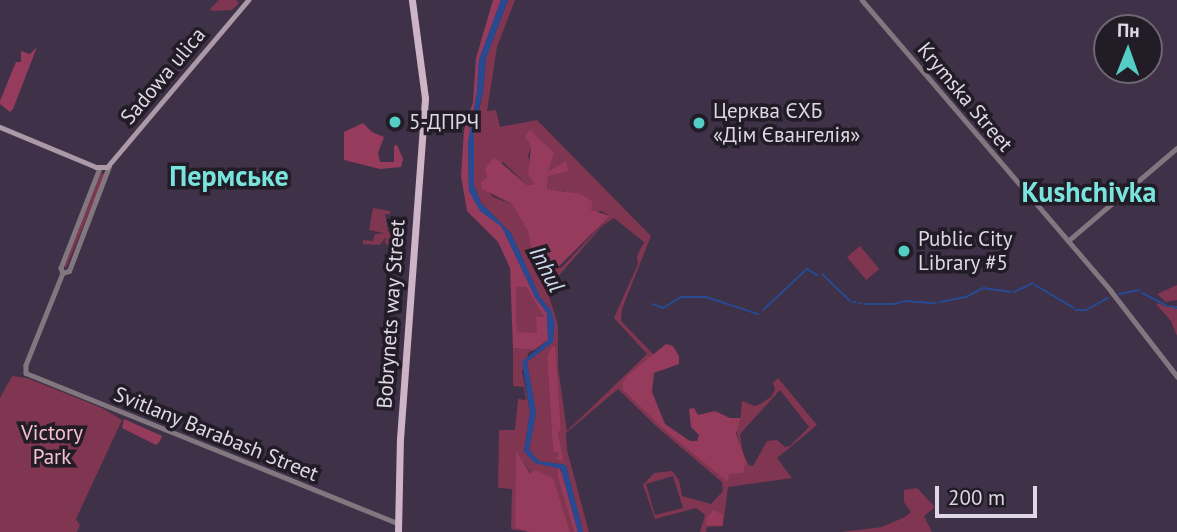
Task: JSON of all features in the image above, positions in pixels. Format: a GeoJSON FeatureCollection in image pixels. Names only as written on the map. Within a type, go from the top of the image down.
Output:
{"type":"FeatureCollection","features":[{"type":"Feature","properties":{"kind":"main road","name":"Sadowa ulica"},"geometry":{"type":"LineString","coordinates":[[109,168],[248,0]]}},
{"type":"Feature","properties":{"kind":"main road","name":"Bobrynets way Street"},"geometry":{"type":"LineString","coordinates":[[398,528],[414,211],[425,98],[412,0]]}},
{"type":"Feature","properties":{"kind":"main road"},"geometry":{"type":"LineString","coordinates":[[0,127],[100,168],[109,168]]}},
{"type":"Feature","properties":{"kind":"street","name":"Krymska Street"},"geometry":{"type":"LineString","coordinates":[[862,0],[1068,241],[1177,376]]}},
{"type":"Feature","properties":{"kind":"street"},"geometry":{"type":"LineString","coordinates":[[1068,241],[1177,148]]}},
{"type":"Feature","properties":{"kind":"street"},"geometry":{"type":"LineString","coordinates":[[100,168],[62,265],[62,273],[69,271],[109,168]]}},
{"type":"Feature","properties":{"kind":"street","name":"Svitlany Barabash Street"},"geometry":{"type":"LineString","coordinates":[[62,273],[24,370],[145,424],[398,528]]}},
{"type":"Feature","properties":{"kind":"green space"},"geometry":{"type":"Polygon","coordinates":[[[219,0],[236,0],[239,3],[232,10],[212,11],[210,9],[219,0]]]}},
{"type":"Feature","properties":{"kind":"green space"},"geometry":{"type":"Polygon","coordinates":[[[508,0],[515,0],[497,47],[487,111],[496,110],[500,127],[537,120],[651,236],[622,309],[621,321],[654,355],[629,374],[623,390],[663,429],[727,480],[730,474],[745,462],[743,455],[735,426],[740,423],[742,401],[755,406],[771,397],[775,390],[773,383],[778,378],[817,425],[777,458],[792,478],[728,487],[723,526],[707,527],[706,532],[700,532],[705,515],[696,508],[655,519],[643,485],[654,473],[672,471],[679,480],[682,496],[711,504],[723,491],[722,482],[657,427],[618,389],[566,433],[567,450],[589,532],[583,532],[566,465],[539,461],[529,450],[536,413],[527,362],[550,344],[553,317],[540,297],[511,233],[481,203],[474,185],[472,142],[483,92],[486,58],[508,0]],[[527,141],[531,148],[528,156],[536,184],[527,185],[503,162],[481,182],[493,197],[512,204],[528,232],[531,248],[561,268],[610,216],[601,211],[595,213],[565,191],[547,190],[548,175],[569,171],[566,162],[547,173],[549,164],[527,141]],[[614,218],[602,226],[549,287],[548,293],[558,325],[558,367],[567,431],[647,354],[614,318],[638,264],[637,256],[644,242],[614,218]],[[553,346],[547,358],[553,450],[564,461],[558,433],[561,429],[553,346]],[[780,390],[740,434],[743,455],[749,465],[753,466],[767,441],[777,440],[785,447],[790,446],[809,427],[780,390]],[[673,476],[646,484],[655,515],[683,508],[673,476]]]}},
{"type":"Feature","properties":{"kind":"green space"},"geometry":{"type":"Polygon","coordinates":[[[101,173],[105,174],[66,268],[64,266],[101,173]]]}},
{"type":"Feature","properties":{"kind":"green space"},"geometry":{"type":"Polygon","coordinates":[[[373,208],[390,211],[390,214],[385,214],[388,231],[394,233],[388,245],[385,243],[386,237],[380,245],[363,244],[363,240],[373,241],[375,234],[384,233],[369,230],[373,208]]]}},
{"type":"Feature","properties":{"kind":"green space"},"geometry":{"type":"Polygon","coordinates":[[[860,246],[879,269],[866,280],[847,257],[860,246]]]}},
{"type":"Feature","properties":{"kind":"green space"},"geometry":{"type":"Polygon","coordinates":[[[1177,285],[1177,300],[1166,302],[1157,294],[1177,285]]]}},
{"type":"Feature","properties":{"kind":"green space"},"geometry":{"type":"Polygon","coordinates":[[[516,287],[526,287],[544,317],[537,333],[517,333],[516,287]]]}},
{"type":"Feature","properties":{"kind":"green space"},"geometry":{"type":"Polygon","coordinates":[[[1156,304],[1166,307],[1177,306],[1177,336],[1171,321],[1156,304]]]}},
{"type":"Feature","properties":{"kind":"green space"},"geometry":{"type":"Polygon","coordinates":[[[513,348],[534,350],[529,352],[522,371],[530,412],[524,451],[535,463],[558,466],[558,479],[574,532],[570,532],[564,515],[516,453],[517,484],[529,532],[511,529],[512,489],[498,488],[499,430],[515,430],[518,399],[526,400],[524,387],[513,386],[513,348]]]}},
{"type":"Feature","properties":{"kind":"green space","name":"Victory Park"},"geometry":{"type":"Polygon","coordinates":[[[12,376],[27,378],[102,408],[122,420],[76,519],[80,525],[77,532],[0,532],[0,398],[12,376]]]}},
{"type":"Feature","properties":{"kind":"green space"},"geometry":{"type":"Polygon","coordinates":[[[917,488],[935,507],[924,516],[932,532],[841,532],[882,527],[905,517],[911,512],[904,502],[904,490],[917,488]]]}},
{"type":"Feature","properties":{"kind":"shaded area"},"geometry":{"type":"Polygon","coordinates":[[[493,0],[501,0],[479,60],[477,92],[468,143],[469,191],[502,227],[535,297],[547,313],[548,340],[534,350],[513,348],[510,268],[498,242],[467,211],[461,176],[464,130],[473,102],[476,58],[493,0]],[[516,287],[517,332],[537,333],[536,317],[544,317],[526,287],[516,287]]]}},
{"type":"Feature","properties":{"kind":"shaded area"},"geometry":{"type":"Polygon","coordinates":[[[37,47],[10,112],[0,101],[13,69],[16,62],[21,62],[21,51],[30,54],[37,47]]]}},
{"type":"Feature","properties":{"kind":"shaded area"},"geometry":{"type":"Polygon","coordinates":[[[363,123],[372,132],[384,137],[378,153],[380,162],[394,162],[394,146],[397,145],[403,159],[401,167],[380,169],[344,160],[344,132],[363,123]]]}},
{"type":"Feature","properties":{"kind":"shaded area"},"geometry":{"type":"Polygon","coordinates":[[[530,130],[554,153],[548,172],[566,161],[569,171],[548,176],[547,189],[581,194],[593,202],[591,210],[610,216],[547,278],[531,248],[528,232],[512,204],[482,189],[481,182],[487,177],[485,169],[494,157],[527,185],[535,184],[528,175],[531,148],[525,136],[530,130]]]}},
{"type":"Feature","properties":{"kind":"shaded area"},"geometry":{"type":"Polygon","coordinates":[[[666,344],[673,346],[679,356],[679,364],[654,373],[652,392],[665,424],[690,441],[697,441],[699,435],[691,427],[689,409],[694,408],[698,415],[715,411],[730,418],[741,418],[736,433],[746,461],[743,473],[730,474],[727,481],[663,429],[623,390],[623,382],[629,374],[666,344]]]}},
{"type":"Feature","properties":{"kind":"shaded area"},"geometry":{"type":"Polygon","coordinates":[[[552,346],[555,347],[561,429],[558,433],[564,461],[557,460],[558,454],[553,451],[547,358],[552,346]]]}},
{"type":"Feature","properties":{"kind":"shaded area"},"geometry":{"type":"Polygon","coordinates":[[[124,419],[162,436],[160,441],[156,445],[122,428],[124,419]]]}},
{"type":"Feature","properties":{"kind":"shaded area"},"geometry":{"type":"Polygon","coordinates":[[[516,451],[530,473],[536,470],[553,478],[570,532],[529,532],[515,527],[516,451]]]}},
{"type":"Feature","properties":{"kind":"shaded area"},"geometry":{"type":"Polygon","coordinates":[[[558,466],[578,532],[574,532],[558,479],[558,466]]]}},
{"type":"Feature","properties":{"kind":"shaded area"},"geometry":{"type":"Polygon","coordinates":[[[713,510],[723,515],[722,526],[706,525],[713,510]]]}},
{"type":"Feature","properties":{"kind":"water"},"geometry":{"type":"Polygon","coordinates":[[[501,0],[508,0],[486,58],[483,92],[474,128],[474,185],[481,203],[511,233],[540,297],[551,310],[555,324],[553,342],[527,362],[536,413],[529,450],[539,461],[566,465],[583,532],[578,532],[561,469],[535,463],[524,451],[530,412],[522,362],[548,340],[547,313],[535,297],[502,227],[480,211],[469,191],[468,143],[477,92],[479,60],[501,0]]]}},
{"type":"Feature","properties":{"kind":"waterway"},"geometry":{"type":"LineString","coordinates":[[763,310],[807,269],[817,275]]}},
{"type":"Feature","properties":{"kind":"waterway"},"geometry":{"type":"LineString","coordinates":[[822,274],[850,301]]}},
{"type":"Feature","properties":{"kind":"waterway"},"geometry":{"type":"LineString","coordinates":[[1014,292],[1033,283]]}},
{"type":"Feature","properties":{"kind":"waterway"},"geometry":{"type":"LineString","coordinates":[[1035,285],[1074,308]]}},
{"type":"Feature","properties":{"kind":"waterway"},"geometry":{"type":"LineString","coordinates":[[940,302],[966,297],[983,288],[1011,292]]}},
{"type":"Feature","properties":{"kind":"waterway"},"geometry":{"type":"LineString","coordinates":[[1119,294],[1140,290]]}},
{"type":"Feature","properties":{"kind":"waterway"},"geometry":{"type":"LineString","coordinates":[[1142,293],[1167,306]]}},
{"type":"Feature","properties":{"kind":"waterway"},"geometry":{"type":"LineString","coordinates":[[653,304],[663,308],[681,297],[706,297],[758,314]]}},
{"type":"Feature","properties":{"kind":"waterway"},"geometry":{"type":"LineString","coordinates":[[1076,310],[1086,310],[1108,298]]}},
{"type":"Feature","properties":{"kind":"waterway"},"geometry":{"type":"LineString","coordinates":[[865,304],[894,304],[905,301],[936,303]]}},
{"type":"Feature","properties":{"kind":"waterway"},"geometry":{"type":"LineString","coordinates":[[1170,306],[1177,308]]}},
{"type":"Feature","properties":{"kind":"place","name":"5-ДПРЧ"},"geometry":{"type":"Point","coordinates":[395,122]}},
{"type":"Feature","properties":{"kind":"place","name":"Церква ЄХБ «Дім Євангелія»"},"geometry":{"type":"Point","coordinates":[699,123]}},
{"type":"Feature","properties":{"kind":"place","name":"Public City Library #5"},"geometry":{"type":"Point","coordinates":[904,251]}},
{"type":"Feature","properties":{"kind":"district","name":"Пермське"},"geometry":{"type":"Point","coordinates":[229,176]}},
{"type":"Feature","properties":{"kind":"district","name":"Kushchivka"},"geometry":{"type":"Point","coordinates":[1089,192]}},
{"type":"Feature","properties":{"kind":"water label","name":"Inhul"},"geometry":{"type":"Point","coordinates":[547,269]}}]}
